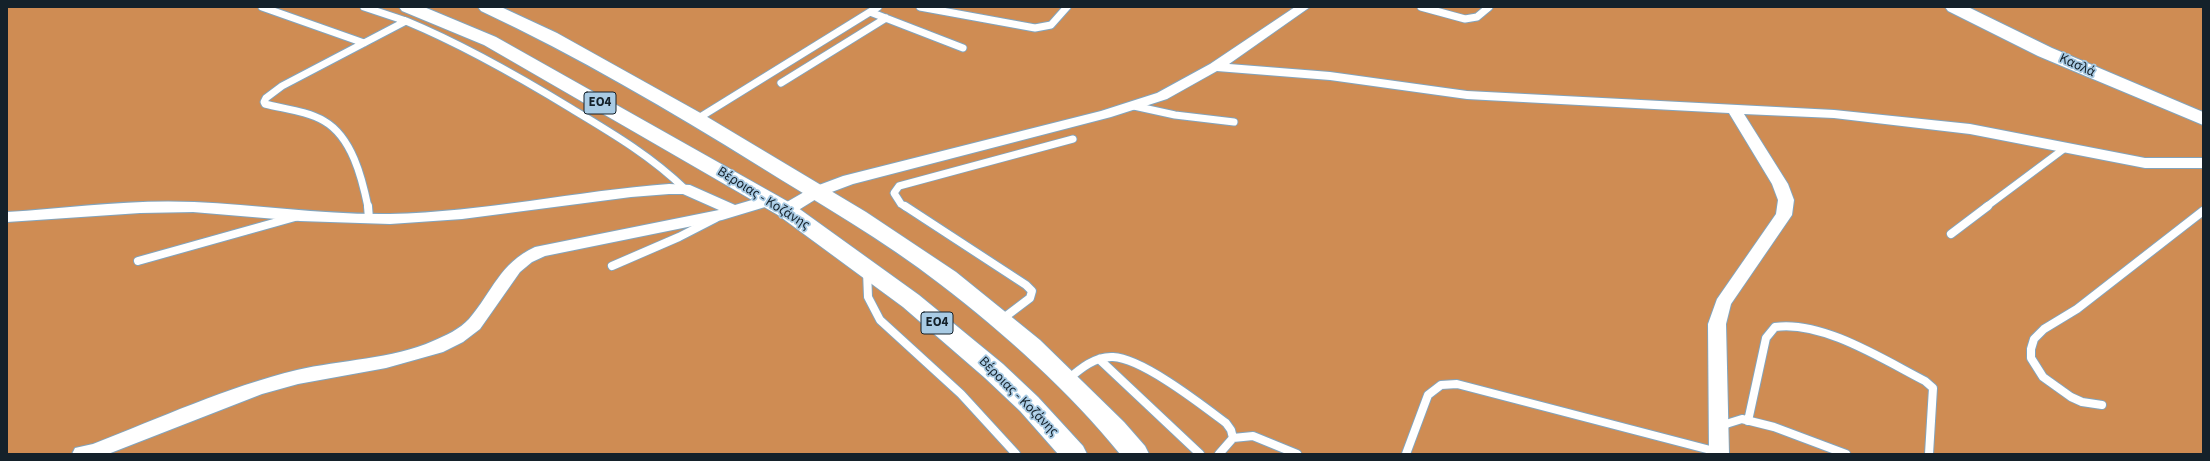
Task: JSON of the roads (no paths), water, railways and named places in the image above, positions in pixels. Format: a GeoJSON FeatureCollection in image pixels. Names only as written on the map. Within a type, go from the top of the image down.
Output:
{"type":"FeatureCollection","features":[{"type":"Feature","properties":{"kind":"main road","name":"ΕΟ4"},"geometry":{"type":"LineString","coordinates":[[487,7],[551,38],[697,119],[858,217],[948,278],[1000,320],[1066,380],[1115,429],[1136,454]]}},
{"type":"Feature","properties":{"kind":"main road","name":"Κασλά"},"geometry":{"type":"LineString","coordinates":[[1954,7],[2045,52],[2203,119]]}},
{"type":"Feature","properties":{"kind":"main road","name":"Βέροιας - Κοζάνης"},"geometry":{"type":"LineString","coordinates":[[407,14],[490,41],[777,205],[867,268],[911,301],[994,371],[1029,404],[1074,454]]}},
{"type":"Feature","properties":{"kind":"street"},"geometry":{"type":"LineString","coordinates":[[82,454],[102,448],[258,388],[298,377],[386,361],[437,347],[457,337],[474,324],[514,268],[526,258],[541,251],[728,213],[777,205],[848,180],[1134,106],[1162,96],[1215,67],[1304,7]]}},
{"type":"Feature","properties":{"kind":"street"},"geometry":{"type":"LineString","coordinates":[[1215,67],[1330,76],[1467,95],[1834,114],[1947,126],[2011,136],[2066,148],[2145,162],[2203,163]]}},
{"type":"Feature","properties":{"kind":"street"},"geometry":{"type":"LineString","coordinates":[[1719,453],[1717,324],[1719,314],[1723,303],[1784,214],[1786,200],[1772,171],[1734,109]]}},
{"type":"Feature","properties":{"kind":"street"},"geometry":{"type":"LineString","coordinates":[[7,217],[168,207],[369,219],[421,218],[631,192],[685,189],[728,213]]}},
{"type":"Feature","properties":{"kind":"lane"},"geometry":{"type":"LineString","coordinates":[[262,7],[364,43]]}},
{"type":"Feature","properties":{"kind":"lane"},"geometry":{"type":"LineString","coordinates":[[364,7],[407,14],[502,67],[634,146],[666,170],[685,189]]}},
{"type":"Feature","properties":{"kind":"lane"},"geometry":{"type":"LineString","coordinates":[[697,119],[878,7]]}},
{"type":"Feature","properties":{"kind":"lane"},"geometry":{"type":"LineString","coordinates":[[920,7],[1035,28],[1051,25],[1067,7]]}},
{"type":"Feature","properties":{"kind":"lane"},"geometry":{"type":"LineString","coordinates":[[1421,7],[1458,18],[1469,19],[1476,18],[1489,7]]}},
{"type":"Feature","properties":{"kind":"lane"},"geometry":{"type":"LineString","coordinates":[[870,12],[963,48]]}},
{"type":"Feature","properties":{"kind":"lane"},"geometry":{"type":"LineString","coordinates":[[369,219],[366,193],[357,166],[337,132],[325,121],[265,104],[264,102],[282,86],[364,43],[407,14]]}},
{"type":"Feature","properties":{"kind":"lane"},"geometry":{"type":"LineString","coordinates":[[781,84],[886,18]]}},
{"type":"Feature","properties":{"kind":"lane"},"geometry":{"type":"LineString","coordinates":[[1134,106],[1176,115],[1234,122]]}},
{"type":"Feature","properties":{"kind":"lane"},"geometry":{"type":"LineString","coordinates":[[1000,320],[1030,298],[1032,291],[1026,285],[901,204],[894,193],[899,186],[1073,139]]}},
{"type":"Feature","properties":{"kind":"lane"},"geometry":{"type":"LineString","coordinates":[[1952,234],[2066,148]]}},
{"type":"Feature","properties":{"kind":"lane"},"geometry":{"type":"LineString","coordinates":[[2102,405],[2079,401],[2067,396],[2043,377],[2034,366],[2031,356],[2031,349],[2034,339],[2054,322],[2066,316],[2098,294],[2203,211]]}},
{"type":"Feature","properties":{"kind":"lane"},"geometry":{"type":"LineString","coordinates":[[612,266],[679,237],[728,213]]}},
{"type":"Feature","properties":{"kind":"lane"},"geometry":{"type":"LineString","coordinates":[[138,261],[300,216]]}},
{"type":"Feature","properties":{"kind":"lane"},"geometry":{"type":"LineString","coordinates":[[867,268],[868,297],[880,320],[961,394],[1016,454]]}},
{"type":"Feature","properties":{"kind":"lane"},"geometry":{"type":"LineString","coordinates":[[1748,421],[1766,338],[1770,331],[1775,327],[1788,324],[1847,340],[1925,381],[1933,388],[1929,454]]}},
{"type":"Feature","properties":{"kind":"lane"},"geometry":{"type":"LineString","coordinates":[[1066,380],[1087,364],[1099,359],[1112,357],[1136,363],[1217,416],[1231,430],[1233,438]]}},
{"type":"Feature","properties":{"kind":"lane"},"geometry":{"type":"LineString","coordinates":[[1099,359],[1200,454]]}},
{"type":"Feature","properties":{"kind":"lane"},"geometry":{"type":"LineString","coordinates":[[1406,454],[1428,395],[1441,385],[1457,384],[1719,453]]}},
{"type":"Feature","properties":{"kind":"lane"},"geometry":{"type":"LineString","coordinates":[[1718,434],[1726,424],[1742,419],[1774,427],[1846,454]]}},
{"type":"Feature","properties":{"kind":"lane"},"geometry":{"type":"LineString","coordinates":[[1219,454],[1233,438],[1253,436],[1297,454]]}}]}
